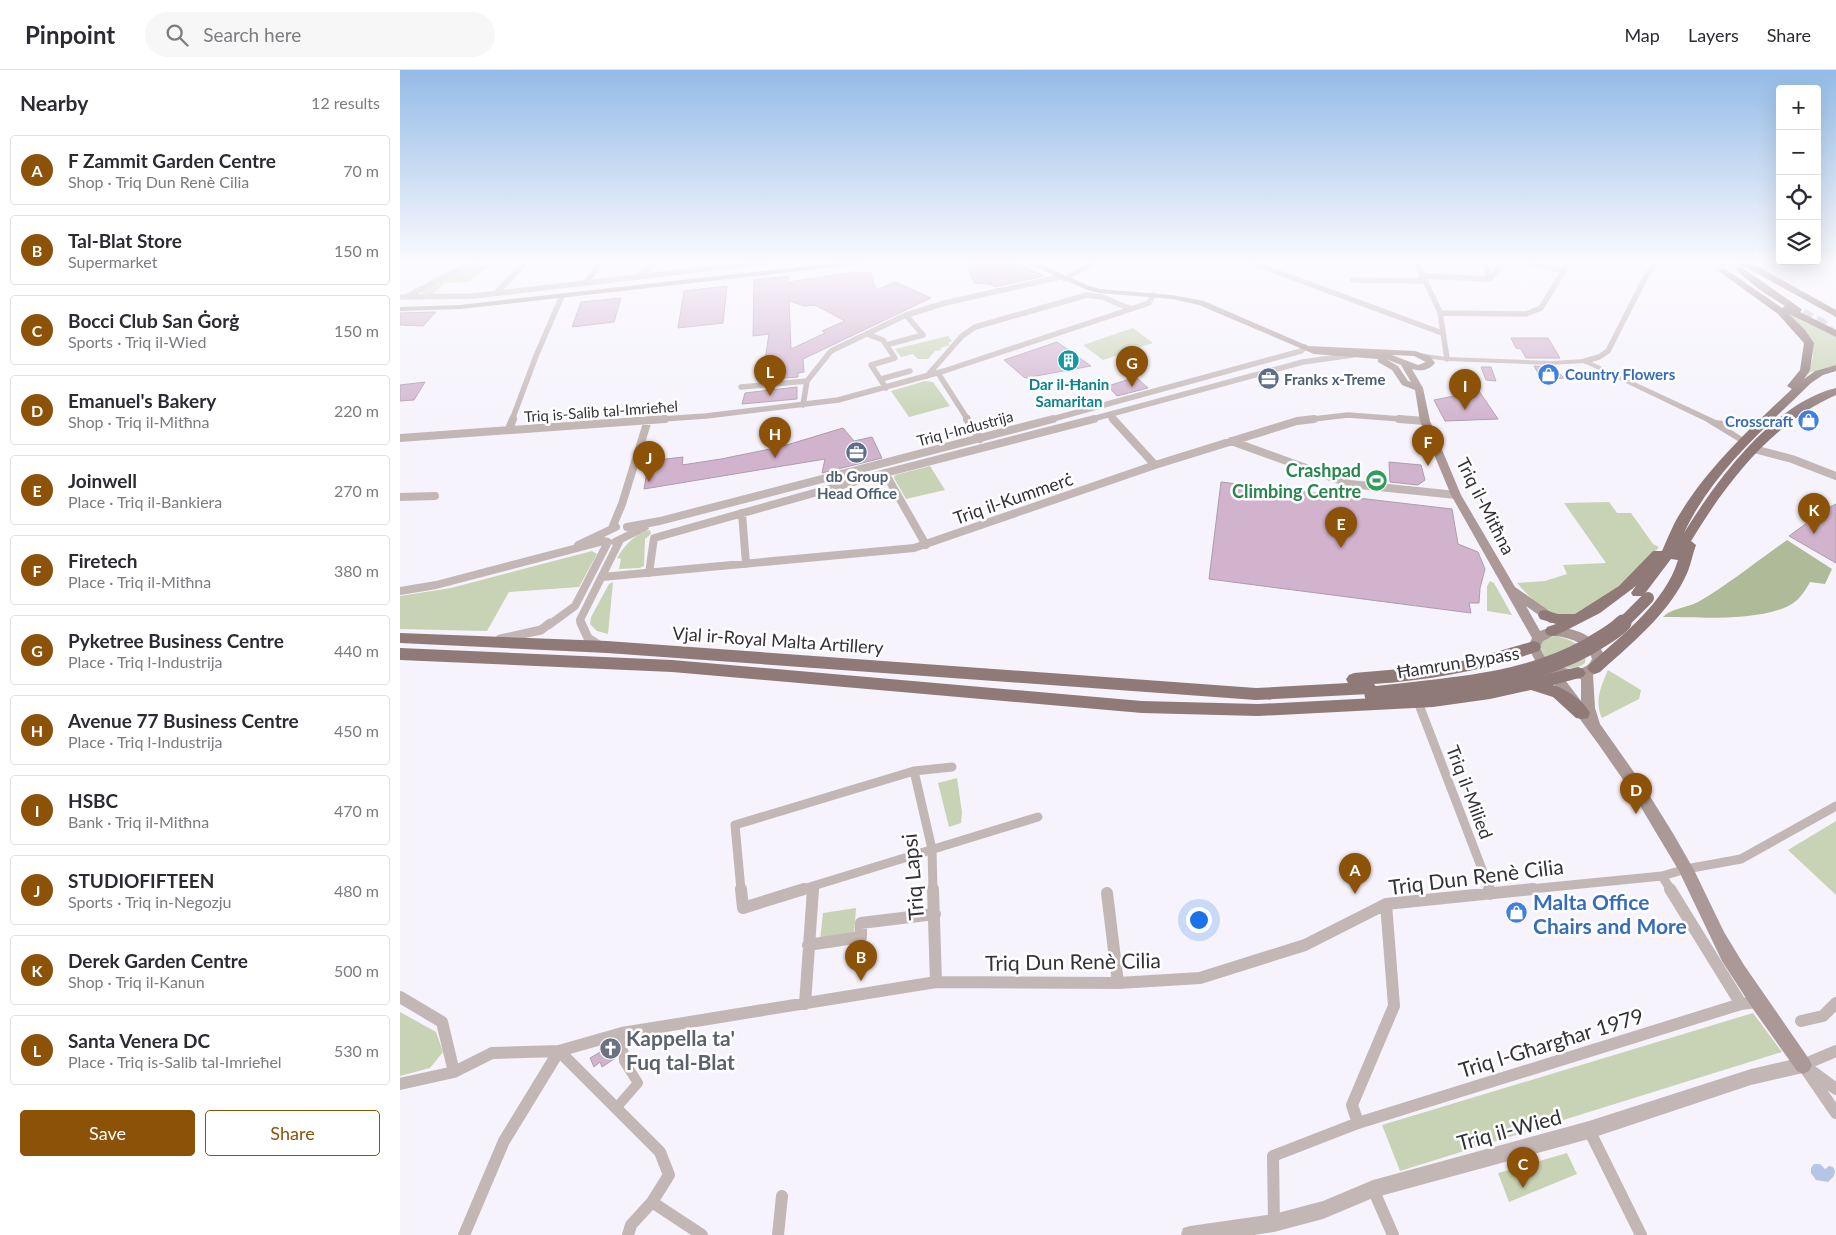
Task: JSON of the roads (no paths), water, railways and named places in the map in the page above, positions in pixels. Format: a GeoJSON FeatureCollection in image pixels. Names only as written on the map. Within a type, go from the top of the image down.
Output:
{"type":"FeatureCollection","features":[{"type":"Feature","properties":{"kind":"highway"},"geometry":{"type":"LineString","coordinates":[[1767,417],[1805,370],[1809,343],[1804,333],[1786,316]]}},
{"type":"Feature","properties":{"kind":"highway"},"geometry":{"type":"LineString","coordinates":[[1800,316],[1836,334]]}},
{"type":"Feature","properties":{"kind":"highway"},"geometry":{"type":"LineString","coordinates":[[1767,417],[1807,381],[1819,373],[1836,368]]}},
{"type":"Feature","properties":{"kind":"highway"},"geometry":{"type":"LineString","coordinates":[[1787,416],[1797,402],[1836,375]]}},
{"type":"Feature","properties":{"kind":"highway"},"geometry":{"type":"LineString","coordinates":[[1787,416],[1819,396],[1836,391]]}},
{"type":"Feature","properties":{"kind":"highway"},"geometry":{"type":"LineString","coordinates":[[1769,431],[1792,420],[1821,400],[1836,396]]}},
{"type":"Feature","properties":{"kind":"highway","name":"Ħamrun Bypass"},"geometry":{"type":"LineString","coordinates":[[1691,517],[1769,431],[1787,416]]}},
{"type":"Feature","properties":{"kind":"highway","name":"Ħamrun Bypass"},"geometry":{"type":"LineString","coordinates":[[1142,707],[1492,681],[1538,670],[1571,656],[1615,631],[1643,596],[1669,568],[1708,482],[1767,417]]}},
{"type":"Feature","properties":{"kind":"highway"},"geometry":{"type":"LineString","coordinates":[[1558,629],[1580,618],[1628,585],[1653,561],[1691,517]]}},
{"type":"Feature","properties":{"kind":"highway"},"geometry":{"type":"LineString","coordinates":[[1142,707],[1258,710],[1418,702],[1490,693],[1587,671],[1632,634],[1660,604],[1680,572],[1691,517]]}},
{"type":"Feature","properties":{"kind":"highway"},"geometry":{"type":"LineString","coordinates":[[1545,615],[1558,620],[1570,621],[1580,618]]}},
{"type":"Feature","properties":{"kind":"highway","name":"Vjal ir-Royal Malta Artillery"},"geometry":{"type":"LineString","coordinates":[[400,638],[607,647],[1153,688]]}},
{"type":"Feature","properties":{"kind":"highway"},"geometry":{"type":"LineString","coordinates":[[1153,688],[1252,686],[1419,675],[1484,664],[1538,648]]}},
{"type":"Feature","properties":{"kind":"highway","name":"Vjal ir-Royal Malta Artillery"},"geometry":{"type":"LineString","coordinates":[[400,654],[672,666],[1142,707]]}},
{"type":"Feature","properties":{"kind":"highway"},"geometry":{"type":"LineString","coordinates":[[1532,684],[1559,693],[1582,713]]}},
{"type":"Feature","properties":{"kind":"highway","name":"Ħamrun Bypass"},"geometry":{"type":"LineString","coordinates":[[1153,688],[1256,694],[1371,691]]}},
{"type":"Feature","properties":{"kind":"main road"},"geometry":{"type":"LineString","coordinates":[[1230,316],[1317,352],[1389,357],[1410,367],[1427,366]]}},
{"type":"Feature","properties":{"kind":"main road"},"geometry":{"type":"LineString","coordinates":[[1308,348],[1421,355],[1427,358],[1427,366],[1417,386],[1404,383],[1395,368],[1383,361],[1362,355]]}},
{"type":"Feature","properties":{"kind":"main road"},"geometry":{"type":"LineString","coordinates":[[1404,363],[1402,358],[1409,354]]}},
{"type":"Feature","properties":{"kind":"main road","name":"Triq il-Mitħna"},"geometry":{"type":"LineString","coordinates":[[1404,363],[1417,386],[1425,421],[1456,496],[1508,588],[1555,678],[1594,728],[1651,811],[1686,869],[1749,1003],[1802,1064]]}},
{"type":"Feature","properties":{"kind":"main road","name":"Triq il-Mitħna"},"geometry":{"type":"LineString","coordinates":[[1508,588],[1545,615],[1558,629]]}},
{"type":"Feature","properties":{"kind":"main road"},"geometry":{"type":"LineString","coordinates":[[1558,629],[1573,634],[1592,646],[1597,654],[1598,661],[1587,671],[1563,673],[1551,668],[1538,648],[1558,629]]}},
{"type":"Feature","properties":{"kind":"main road","name":"Triq il-Mitħna"},"geometry":{"type":"LineString","coordinates":[[1587,671],[1588,708],[1594,728]]}},
{"type":"Feature","properties":{"kind":"street"},"geometry":{"type":"LineString","coordinates":[[509,430],[536,356],[553,316]]}},
{"type":"Feature","properties":{"kind":"street"},"geometry":{"type":"LineString","coordinates":[[803,405],[806,381],[831,351],[903,316]]}},
{"type":"Feature","properties":{"kind":"street"},"geometry":{"type":"LineString","coordinates":[[886,345],[923,335],[907,316]]}},
{"type":"Feature","properties":{"kind":"street"},"geometry":{"type":"LineString","coordinates":[[926,377],[962,336],[975,327],[1012,316]]}},
{"type":"Feature","properties":{"kind":"street","name":"Triq is-Salib tal-Imrieħel"},"geometry":{"type":"LineString","coordinates":[[400,438],[648,420],[838,400],[926,377],[1106,316]]}},
{"type":"Feature","properties":{"kind":"street"},"geometry":{"type":"LineString","coordinates":[[1397,316],[1442,333]]}},
{"type":"Feature","properties":{"kind":"street"},"geometry":{"type":"LineString","coordinates":[[1440,316],[1447,359]]}},
{"type":"Feature","properties":{"kind":"street"},"geometry":{"type":"LineString","coordinates":[[1421,355],[1447,359],[1551,363],[1585,361],[1599,357],[1608,351],[1626,316]]}},
{"type":"Feature","properties":{"kind":"street"},"geometry":{"type":"LineString","coordinates":[[867,334],[883,340],[895,358],[871,365],[886,388]]}},
{"type":"Feature","properties":{"kind":"street","name":"Triq l-Industrija"},"geometry":{"type":"LineString","coordinates":[[625,532],[660,521],[980,439],[1308,348]]}},
{"type":"Feature","properties":{"kind":"street","name":"Triq l-Industrija"},"geometry":{"type":"LineString","coordinates":[[649,573],[654,538],[885,473],[1304,362],[1362,355]]}},
{"type":"Feature","properties":{"kind":"street"},"geometry":{"type":"LineString","coordinates":[[1427,366],[1447,359]]}},
{"type":"Feature","properties":{"kind":"street"},"geometry":{"type":"LineString","coordinates":[[1585,361],[1708,419],[1744,441]]}},
{"type":"Feature","properties":{"kind":"street"},"geometry":{"type":"LineString","coordinates":[[881,379],[910,371]]}},
{"type":"Feature","properties":{"kind":"street"},"geometry":{"type":"LineString","coordinates":[[938,373],[980,439]]}},
{"type":"Feature","properties":{"kind":"street"},"geometry":{"type":"LineString","coordinates":[[741,387],[806,381]]}},
{"type":"Feature","properties":{"kind":"street"},"geometry":{"type":"LineString","coordinates":[[1109,415],[1155,464]]}},
{"type":"Feature","properties":{"kind":"street","name":"Triq il-Kummerċ"},"geometry":{"type":"LineString","coordinates":[[602,577],[899,551],[926,545],[1086,490],[1155,464],[1296,421],[1348,415],[1425,421]]}},
{"type":"Feature","properties":{"kind":"street"},"geometry":{"type":"LineString","coordinates":[[1708,419],[1745,426]]}},
{"type":"Feature","properties":{"kind":"street"},"geometry":{"type":"LineString","coordinates":[[485,641],[541,630],[575,606],[622,504],[648,420]]}},
{"type":"Feature","properties":{"kind":"street"},"geometry":{"type":"LineString","coordinates":[[1231,441],[1350,484],[1456,496]]}},
{"type":"Feature","properties":{"kind":"street"},"geometry":{"type":"LineString","coordinates":[[1757,445],[1836,476]]}},
{"type":"Feature","properties":{"kind":"street"},"geometry":{"type":"LineString","coordinates":[[885,473],[926,545]]}},
{"type":"Feature","properties":{"kind":"street","name":"Triq l-Industrija"},"geometry":{"type":"LineString","coordinates":[[745,499],[885,473]]}},
{"type":"Feature","properties":{"kind":"street"},"geometry":{"type":"LineString","coordinates":[[400,497],[435,496]]}},
{"type":"Feature","properties":{"kind":"street"},"geometry":{"type":"LineString","coordinates":[[607,647],[591,642],[585,634],[580,620],[625,532],[622,504]]}},
{"type":"Feature","properties":{"kind":"street"},"geometry":{"type":"LineString","coordinates":[[742,514],[746,564]]}},
{"type":"Feature","properties":{"kind":"street"},"geometry":{"type":"LineString","coordinates":[[612,528],[625,532]]}},
{"type":"Feature","properties":{"kind":"street"},"geometry":{"type":"LineString","coordinates":[[400,591],[436,585],[538,559],[625,532]]}},
{"type":"Feature","properties":{"kind":"street","name":"Triq il-Milied"},"geometry":{"type":"LineString","coordinates":[[1418,702],[1491,894]]}},
{"type":"Feature","properties":{"kind":"street"},"geometry":{"type":"LineString","coordinates":[[952,767],[914,771],[735,824],[743,908],[1038,817]]}},
{"type":"Feature","properties":{"kind":"street","name":"Triq Lapsi"},"geometry":{"type":"LineString","coordinates":[[914,771],[932,849],[936,982]]}},
{"type":"Feature","properties":{"kind":"street"},"geometry":{"type":"LineString","coordinates":[[1686,869],[1741,859],[1836,806]]}},
{"type":"Feature","properties":{"kind":"street","name":"Triq Dun Renè Cilia"},"geometry":{"type":"LineString","coordinates":[[454,1072],[492,1053],[559,1051],[622,1033],[936,982],[1118,983],[1200,978],[1305,945],[1386,904],[1662,876],[1686,869]]}},
{"type":"Feature","properties":{"kind":"street"},"geometry":{"type":"LineString","coordinates":[[1662,876],[1749,1003]]}},
{"type":"Feature","properties":{"kind":"street"},"geometry":{"type":"LineString","coordinates":[[805,1004],[813,886]]}},
{"type":"Feature","properties":{"kind":"street"},"geometry":{"type":"LineString","coordinates":[[1107,894],[1118,983]]}},
{"type":"Feature","properties":{"kind":"street"},"geometry":{"type":"LineString","coordinates":[[1358,1123],[1352,1105],[1394,1006],[1386,904]]}},
{"type":"Feature","properties":{"kind":"street"},"geometry":{"type":"LineString","coordinates":[[808,945],[861,937],[861,923],[935,914]]}},
{"type":"Feature","properties":{"kind":"street"},"geometry":{"type":"LineString","coordinates":[[400,1084],[454,1072],[442,1022],[402,1000]]}},
{"type":"Feature","properties":{"kind":"street"},"geometry":{"type":"LineString","coordinates":[[1801,1022],[1823,1016],[1836,1002]]}},
{"type":"Feature","properties":{"kind":"street","name":"Triq l-Għargħar 1979"},"geometry":{"type":"LineString","coordinates":[[1274,1223],[1273,1156],[1358,1123],[1749,1003]]}},
{"type":"Feature","properties":{"kind":"street"},"geometry":{"type":"LineString","coordinates":[[617,1108],[638,1083],[624,1061],[622,1033]]}},
{"type":"Feature","properties":{"kind":"street"},"geometry":{"type":"LineString","coordinates":[[464,1235],[504,1141],[559,1051],[660,1152],[669,1175],[652,1202],[631,1225],[628,1235]]}},
{"type":"Feature","properties":{"kind":"street","name":"Triq il-Wied"},"geometry":{"type":"LineString","coordinates":[[1190,1235],[1274,1223],[1323,1210],[1373,1189],[1589,1130],[1751,1077],[1802,1064],[1836,1052]]}},
{"type":"Feature","properties":{"kind":"street"},"geometry":{"type":"LineString","coordinates":[[1802,1064],[1836,1089]]}},
{"type":"Feature","properties":{"kind":"street"},"geometry":{"type":"LineString","coordinates":[[1802,1064],[1836,1113]]}},
{"type":"Feature","properties":{"kind":"street"},"geometry":{"type":"LineString","coordinates":[[1589,1130],[1641,1235]]}},
{"type":"Feature","properties":{"kind":"street"},"geometry":{"type":"LineString","coordinates":[[1373,1189],[1393,1235]]}},
{"type":"Feature","properties":{"kind":"street"},"geometry":{"type":"LineString","coordinates":[[778,1235],[782,1196]]}},
{"type":"Feature","properties":{"kind":"street"},"geometry":{"type":"LineString","coordinates":[[652,1202],[702,1235]]}},
{"type":"Feature","properties":{"kind":"water"},"geometry":{"type":"Polygon","coordinates":[[[1814,1164],[1820,1164],[1825,1169],[1829,1166],[1833,1167],[1835,1171],[1834,1176],[1828,1182],[1816,1180],[1811,1173],[1811,1168],[1814,1164]]]}},
{"type":"Feature","properties":{"kind":"tunnel"},"geometry":{"type":"LineString","coordinates":[[1809,316],[1823,324],[1836,337]]}},
{"type":"Feature","properties":{"kind":"place","name":"Dar il-Ħanin Samaritan"},"geometry":{"type":"Point","coordinates":[1069,361]}},
{"type":"Feature","properties":{"kind":"place","name":"Country Flowers"},"geometry":{"type":"Point","coordinates":[1549,374]}},
{"type":"Feature","properties":{"kind":"place","name":"Franks x-Treme"},"geometry":{"type":"Point","coordinates":[1268,379]}},
{"type":"Feature","properties":{"kind":"place","name":"Pyketree Business Centre"},"geometry":{"type":"Point","coordinates":[1132,387]}},
{"type":"Feature","properties":{"kind":"place","name":"Santa Venera DC"},"geometry":{"type":"Point","coordinates":[770,396]}},
{"type":"Feature","properties":{"kind":"place","name":"HSBC"},"geometry":{"type":"Point","coordinates":[1465,410]}},
{"type":"Feature","properties":{"kind":"place","name":"Crosscraft"},"geometry":{"type":"Point","coordinates":[1809,421]}},
{"type":"Feature","properties":{"kind":"place","name":"db Group Head Office"},"geometry":{"type":"Point","coordinates":[857,453]}},
{"type":"Feature","properties":{"kind":"place","name":"Avenue 77 Business Centre"},"geometry":{"type":"Point","coordinates":[775,458]}},
{"type":"Feature","properties":{"kind":"place","name":"Firetech"},"geometry":{"type":"Point","coordinates":[1428,466]}},
{"type":"Feature","properties":{"kind":"place","name":"Crashpad Climbing Centre"},"geometry":{"type":"Point","coordinates":[1377,480]}},
{"type":"Feature","properties":{"kind":"place","name":"STUDIOFIFTEEN"},"geometry":{"type":"Point","coordinates":[649,482]}},
{"type":"Feature","properties":{"kind":"place","name":"Derek Garden Centre"},"geometry":{"type":"Point","coordinates":[1814,534]}},
{"type":"Feature","properties":{"kind":"place","name":"Joinwell"},"geometry":{"type":"Point","coordinates":[1341,548]}},
{"type":"Feature","properties":{"kind":"place","name":"Emanuel's Bakery"},"geometry":{"type":"Point","coordinates":[1636,814]}},
{"type":"Feature","properties":{"kind":"place","name":"F Zammit Garden Centre"},"geometry":{"type":"Point","coordinates":[1355,894]}},
{"type":"Feature","properties":{"kind":"place","name":"Malta Office Chairs and More"},"geometry":{"type":"Point","coordinates":[1517,913]}},
{"type":"Feature","properties":{"kind":"place","name":"Tal-Blat Store"},"geometry":{"type":"Point","coordinates":[861,981]}},
{"type":"Feature","properties":{"kind":"place","name":"Kappella ta' Fuq tal-Blat"},"geometry":{"type":"Point","coordinates":[610,1049]}},
{"type":"Feature","properties":{"kind":"place","name":"Bocci Club San Ġorġ"},"geometry":{"type":"Point","coordinates":[1523,1188]}}]}
